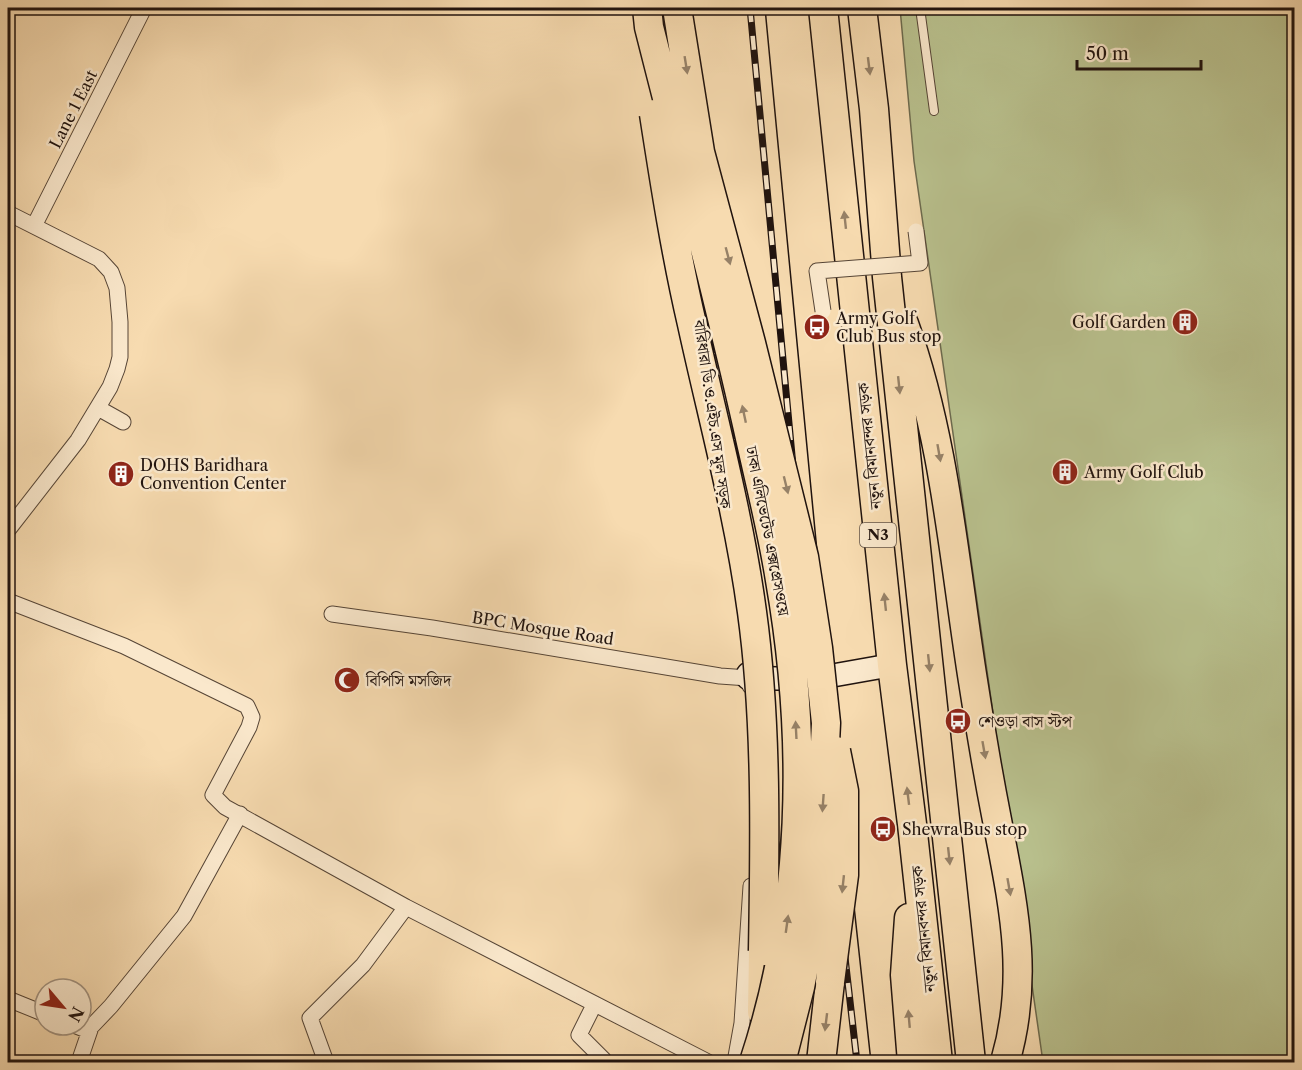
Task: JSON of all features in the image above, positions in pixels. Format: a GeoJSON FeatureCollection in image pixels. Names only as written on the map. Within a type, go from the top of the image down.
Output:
{"type":"FeatureCollection","features":[{"type":"Feature","properties":{"kind":"highway","name":"ঢাকা এলিভেটেড এক্সপ্রেসওয়ে"},"geometry":{"type":"LineString","coordinates":[[677,8],[700,152],[751,342],[804,557],[818,648],[826,723],[819,864],[812,926],[800,987],[781,1062]]}},
{"type":"Feature","properties":{"kind":"highway","name":"নতুন বিমানবন্দর সড়ক"},"geometry":{"type":"LineString","coordinates":[[822,8],[892,665],[938,1062]]}},
{"type":"Feature","properties":{"kind":"highway","name":"নতুন বিমানবন্দর সড়ক"},"geometry":{"type":"LineString","coordinates":[[862,8],[874,109],[887,277],[971,1062]]}},
{"type":"Feature","properties":{"kind":"highway","name":"ঢাকা এলিভেটেড এক্সপ্রেসওয়ে"},"geometry":{"type":"LineString","coordinates":[[647,14],[737,382],[780,578],[788,629],[797,728],[794,876],[770,1015],[754,1062]]}},
{"type":"Feature","properties":{"kind":"highway"},"geometry":{"type":"LineString","coordinates":[[647,14],[646,60],[670,218],[728,477],[752,612],[759,689],[765,829],[762,1062]]}},
{"type":"Feature","properties":{"kind":"highway"},"geometry":{"type":"LineString","coordinates":[[887,277],[912,347],[932,417],[990,788],[1016,928],[1019,966],[1011,1043],[1005,1062]]}},
{"type":"Feature","properties":{"kind":"highway"},"geometry":{"type":"LineString","coordinates":[[821,1062],[844,875],[844,791],[837,754],[826,723]]}},
{"type":"Feature","properties":{"kind":"highway"},"geometry":{"type":"LineString","coordinates":[[912,1062],[905,975],[915,849]]}},
{"type":"Feature","properties":{"kind":"street","name":"Lane 1 East"},"geometry":{"type":"LineString","coordinates":[[33,226],[144,8]]}},
{"type":"Feature","properties":{"kind":"street","name":"বারিধারা ডি.ও.এইচ.এস মূল সড়ক"},"geometry":{"type":"LineString","coordinates":[[647,14],[693,264],[748,678]]}},
{"type":"Feature","properties":{"kind":"street"},"geometry":{"type":"LineString","coordinates":[[8,213],[99,259],[111,272],[117,288],[120,357],[110,387],[78,440],[8,530]]}},
{"type":"Feature","properties":{"kind":"street"},"geometry":{"type":"LineString","coordinates":[[824,311],[817,271],[920,262],[916,231]]}},
{"type":"Feature","properties":{"kind":"street"},"geometry":{"type":"LineString","coordinates":[[98,408],[123,422]]}},
{"type":"Feature","properties":{"kind":"street"},"geometry":{"type":"LineString","coordinates":[[8,601],[124,646],[247,706],[252,717],[249,727],[213,795],[225,807],[406,907],[708,1062]]}},
{"type":"Feature","properties":{"kind":"street","name":"BPC Mosque Road"},"geometry":{"type":"LineString","coordinates":[[332,614],[432,627],[720,676],[748,678]]}},
{"type":"Feature","properties":{"kind":"street"},"geometry":{"type":"LineString","coordinates":[[735,1062],[742,1023],[755,812],[752,699],[748,678],[813,679],[892,665]]}},
{"type":"Feature","properties":{"kind":"street"},"geometry":{"type":"LineString","coordinates":[[93,1025],[184,916],[240,814]]}},
{"type":"Feature","properties":{"kind":"street"},"geometry":{"type":"LineString","coordinates":[[326,1062],[310,1018],[363,965],[406,907]]}},
{"type":"Feature","properties":{"kind":"street"},"geometry":{"type":"LineString","coordinates":[[8,999],[33,1009]]}},
{"type":"Feature","properties":{"kind":"street"},"geometry":{"type":"LineString","coordinates":[[594,1005],[579,1035],[604,1062]]}},
{"type":"Feature","properties":{"kind":"street"},"geometry":{"type":"LineString","coordinates":[[79,1062],[87,1037]]}},
{"type":"Feature","properties":{"kind":"lane"},"geometry":{"type":"LineString","coordinates":[[920,8],[934,111]]}},
{"type":"Feature","properties":{"kind":"green space"},"geometry":{"type":"Polygon","coordinates":[[[900,8],[1294,8],[1294,1062],[1043,1062],[914,161],[900,8]]]}},
{"type":"Feature","properties":{"kind":"tram line"},"geometry":{"type":"LineString","coordinates":[[765,8],[829,677],[871,1062]]}},
{"type":"Feature","properties":{"kind":"railway"},"geometry":{"type":"LineString","coordinates":[[750,8],[813,679],[857,1062]]}},
{"type":"Feature","properties":{"kind":"place","name":"Golf Garden"},"geometry":{"type":"Point","coordinates":[1185,322]}},
{"type":"Feature","properties":{"kind":"place","name":"Army Golf Club Bus stop"},"geometry":{"type":"Point","coordinates":[817,327]}},
{"type":"Feature","properties":{"kind":"place","name":"Army Golf Club"},"geometry":{"type":"Point","coordinates":[1065,472]}},
{"type":"Feature","properties":{"kind":"place","name":"DOHS Baridhara Convention Center"},"geometry":{"type":"Point","coordinates":[121,474]}},
{"type":"Feature","properties":{"kind":"place","name":"বিপিসি মসজিদ"},"geometry":{"type":"Point","coordinates":[347,680]}},
{"type":"Feature","properties":{"kind":"place","name":"শেওড়া বাস স্টপ"},"geometry":{"type":"Point","coordinates":[958,721]}},
{"type":"Feature","properties":{"kind":"place","name":"Shewra Bus stop"},"geometry":{"type":"Point","coordinates":[883,829]}}]}
